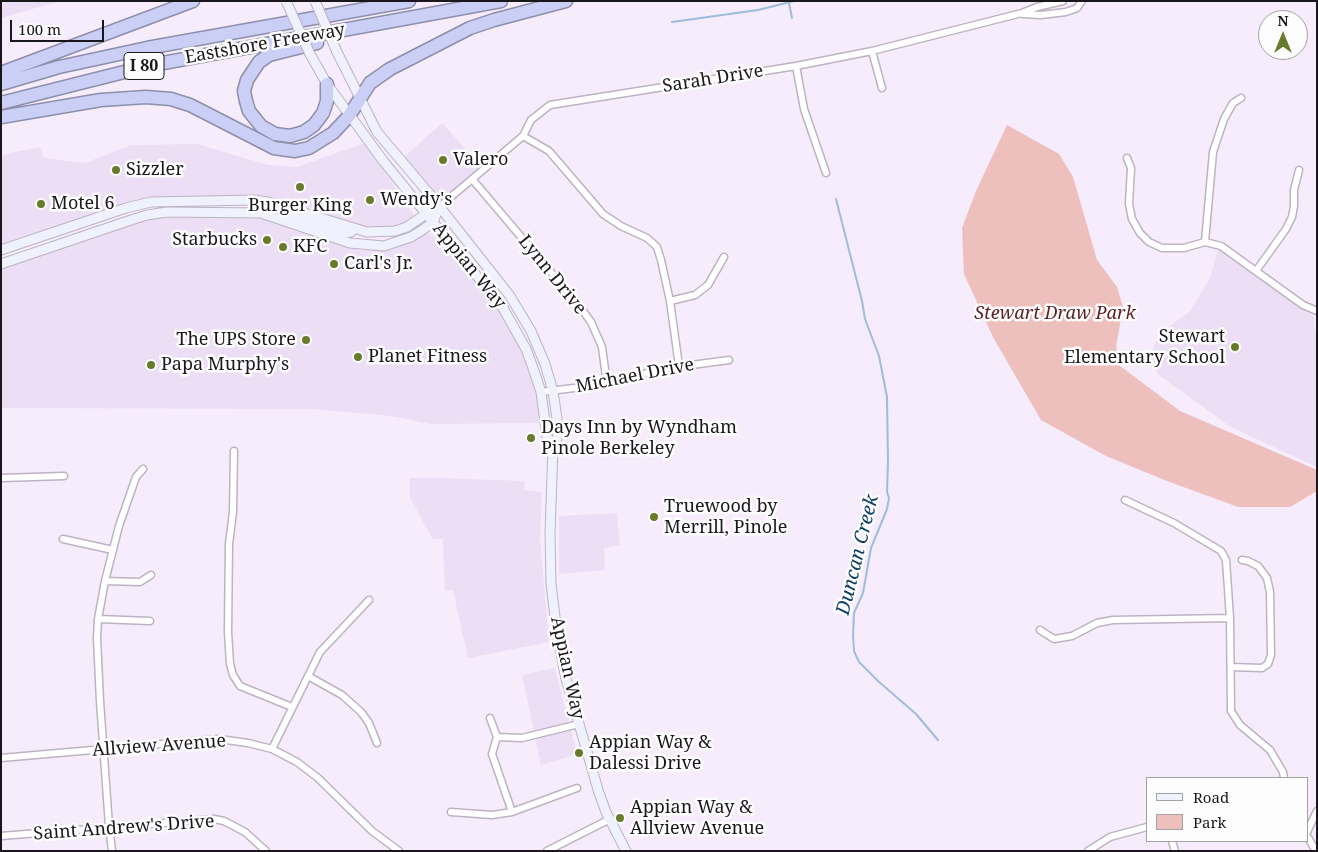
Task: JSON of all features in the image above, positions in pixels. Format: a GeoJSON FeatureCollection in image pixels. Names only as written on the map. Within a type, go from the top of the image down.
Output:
{"type":"FeatureCollection","features":[{"type":"Feature","properties":{"kind":"highway"},"geometry":{"type":"LineString","coordinates":[[1,73],[193,1]]}},
{"type":"Feature","properties":{"kind":"highway","name":"Eastshore Freeway"},"geometry":{"type":"LineString","coordinates":[[1,84],[59,67],[147,48],[409,1]]}},
{"type":"Feature","properties":{"kind":"highway","name":"Eastshore Freeway"},"geometry":{"type":"LineString","coordinates":[[1,103],[152,64],[394,22],[501,1]]}},
{"type":"Feature","properties":{"kind":"highway"},"geometry":{"type":"LineString","coordinates":[[1,117],[101,100],[146,97],[171,99],[190,105],[274,148],[295,151],[310,148],[332,133],[349,116],[370,83],[390,69],[470,28],[566,1]]}},
{"type":"Feature","properties":{"kind":"highway"},"geometry":{"type":"LineString","coordinates":[[327,84],[327,101],[323,113],[309,129],[290,136],[275,134],[261,126],[249,111],[244,91],[252,70],[269,55],[394,22]]}},
{"type":"Feature","properties":{"kind":"main road","name":"Appian Way"},"geometry":{"type":"LineString","coordinates":[[286,1],[310,54],[327,84],[349,116],[503,308],[526,349],[541,392],[547,437],[553,447]]}},
{"type":"Feature","properties":{"kind":"main road","name":"Appian Way"},"geometry":{"type":"LineString","coordinates":[[316,1],[337,52],[377,132],[440,207],[510,296],[538,345],[553,391],[559,433],[553,447],[550,533],[551,584],[564,669],[599,793],[626,851]]}},
{"type":"Feature","properties":{"kind":"main road"},"geometry":{"type":"LineString","coordinates":[[1,250],[110,213],[151,202],[254,200],[268,202],[367,232],[395,231],[407,227],[426,213],[440,207]]}},
{"type":"Feature","properties":{"kind":"main road"},"geometry":{"type":"LineString","coordinates":[[1,264],[92,232],[147,215],[167,212],[261,213],[350,243],[384,246],[411,237],[433,222],[440,207]]}},
{"type":"Feature","properties":{"kind":"main road"},"geometry":{"type":"LineString","coordinates":[[273,216],[283,215],[311,220],[316,217]]}},
{"type":"Feature","properties":{"kind":"main road"},"geometry":{"type":"LineString","coordinates":[[308,228],[321,226],[342,233],[351,232],[354,228]]}},
{"type":"Feature","properties":{"kind":"street","name":"Sarah Drive"},"geometry":{"type":"LineString","coordinates":[[440,207],[523,136],[530,120],[550,105],[796,66],[872,51],[1063,1]]}},
{"type":"Feature","properties":{"kind":"street","name":"Sarah Drive"},"geometry":{"type":"LineString","coordinates":[[1022,13],[1041,16],[1066,12],[1077,8],[1082,1]]}},
{"type":"Feature","properties":{"kind":"street"},"geometry":{"type":"LineString","coordinates":[[872,51],[882,88]]}},
{"type":"Feature","properties":{"kind":"street"},"geometry":{"type":"LineString","coordinates":[[796,66],[804,109],[826,173]]}},
{"type":"Feature","properties":{"kind":"street"},"geometry":{"type":"LineString","coordinates":[[1205,242],[1212,152],[1224,119],[1233,103],[1241,98]]}},
{"type":"Feature","properties":{"kind":"street"},"geometry":{"type":"LineString","coordinates":[[523,136],[549,151],[603,214],[621,226],[647,238],[657,247],[670,301],[679,366]]}},
{"type":"Feature","properties":{"kind":"street"},"geometry":{"type":"LineString","coordinates":[[1127,158],[1131,168],[1129,204],[1132,219],[1140,233],[1149,242],[1162,248],[1184,248],[1205,242],[1221,246],[1304,305],[1317,311]]}},
{"type":"Feature","properties":{"kind":"street"},"geometry":{"type":"LineString","coordinates":[[1256,271],[1286,229],[1292,217],[1298,170]]}},
{"type":"Feature","properties":{"kind":"street","name":"Lynn Drive"},"geometry":{"type":"LineString","coordinates":[[472,179],[578,304],[591,322],[602,347],[607,384]]}},
{"type":"Feature","properties":{"kind":"street"},"geometry":{"type":"LineString","coordinates":[[670,301],[695,295],[708,285],[724,257]]}},
{"type":"Feature","properties":{"kind":"street","name":"Michael Drive"},"geometry":{"type":"LineString","coordinates":[[541,392],[607,384],[632,379],[654,370],[729,360]]}},
{"type":"Feature","properties":{"kind":"street"},"geometry":{"type":"LineString","coordinates":[[234,451],[229,544],[228,632],[230,664],[233,675],[240,686],[292,707]]}},
{"type":"Feature","properties":{"kind":"street"},"geometry":{"type":"LineString","coordinates":[[112,851],[97,638],[98,619],[105,580],[119,526],[136,477],[143,469]]}},
{"type":"Feature","properties":{"kind":"street"},"geometry":{"type":"LineString","coordinates":[[1,478],[64,476]]}},
{"type":"Feature","properties":{"kind":"street"},"geometry":{"type":"LineString","coordinates":[[1125,500],[1174,523],[1221,551],[1226,560],[1230,618],[1231,711],[1240,725],[1270,750],[1283,772],[1284,777]]}},
{"type":"Feature","properties":{"kind":"street"},"geometry":{"type":"LineString","coordinates":[[63,539],[113,550]]}},
{"type":"Feature","properties":{"kind":"street"},"geometry":{"type":"LineString","coordinates":[[1231,667],[1262,668],[1268,664],[1271,655],[1270,592],[1267,578],[1258,566],[1242,560]]}},
{"type":"Feature","properties":{"kind":"street"},"geometry":{"type":"LineString","coordinates":[[105,580],[140,582],[151,575]]}},
{"type":"Feature","properties":{"kind":"street"},"geometry":{"type":"LineString","coordinates":[[272,750],[320,652],[369,600]]}},
{"type":"Feature","properties":{"kind":"street"},"geometry":{"type":"LineString","coordinates":[[1040,630],[1054,639],[1072,636],[1096,623],[1113,620],[1230,618]]}},
{"type":"Feature","properties":{"kind":"street"},"geometry":{"type":"LineString","coordinates":[[98,619],[150,621]]}},
{"type":"Feature","properties":{"kind":"street"},"geometry":{"type":"LineString","coordinates":[[308,676],[342,695],[361,712],[369,723],[377,743]]}},
{"type":"Feature","properties":{"kind":"street"},"geometry":{"type":"LineString","coordinates":[[490,718],[497,737],[492,754],[512,812]]}},
{"type":"Feature","properties":{"kind":"street"},"geometry":{"type":"LineString","coordinates":[[497,737],[522,738],[579,724]]}},
{"type":"Feature","properties":{"kind":"street","name":"Allview Avenue"},"geometry":{"type":"LineString","coordinates":[[1,758],[219,739],[248,743],[272,750],[297,762],[318,778],[372,831],[399,851]]}},
{"type":"Feature","properties":{"kind":"street"},"geometry":{"type":"LineString","coordinates":[[451,812],[492,815],[512,812],[577,788]]}},
{"type":"Feature","properties":{"kind":"street"},"geometry":{"type":"LineString","coordinates":[[1308,830],[1317,811]]}},
{"type":"Feature","properties":{"kind":"street","name":"Saint Andrew's Drive"},"geometry":{"type":"LineString","coordinates":[[1,836],[214,819],[245,832],[266,851]]}},
{"type":"Feature","properties":{"kind":"street"},"geometry":{"type":"LineString","coordinates":[[547,851],[610,819]]}},
{"type":"Feature","properties":{"kind":"street"},"geometry":{"type":"LineString","coordinates":[[1088,851],[1110,837],[1146,827]]}},
{"type":"Feature","properties":{"kind":"street"},"geometry":{"type":"LineString","coordinates":[[1308,838],[1316,851]]}},
{"type":"Feature","properties":{"kind":"shaded area"},"geometry":{"type":"Polygon","coordinates":[[[1,1],[60,1],[1,18],[1,1]]]}},
{"type":"Feature","properties":{"kind":"shaded area"},"geometry":{"type":"Polygon","coordinates":[[[442,123],[482,167],[439,203],[403,158],[442,123]]]}},
{"type":"Feature","properties":{"kind":"shaded area"},"geometry":{"type":"Polygon","coordinates":[[[365,143],[414,215],[401,227],[374,231],[265,199],[190,198],[113,210],[1,249],[1,155],[39,147],[45,158],[85,163],[131,145],[197,144],[268,165],[297,167],[365,143]]]}},
{"type":"Feature","properties":{"kind":"shaded area"},"geometry":{"type":"Polygon","coordinates":[[[160,216],[258,216],[302,229],[360,250],[382,250],[423,233],[433,235],[468,272],[498,310],[518,344],[532,377],[542,423],[431,424],[391,416],[312,409],[1,408],[1,269],[65,243],[160,216]]]}},
{"type":"Feature","properties":{"kind":"shaded area","name":"Stewart Elementary School"},"geometry":{"type":"Polygon","coordinates":[[[1218,250],[1314,317],[1315,332],[1317,334],[1317,467],[1231,427],[1159,375],[1148,360],[1159,335],[1190,311],[1210,278],[1218,250]]]}},
{"type":"Feature","properties":{"kind":"shaded area"},"geometry":{"type":"Polygon","coordinates":[[[410,478],[525,481],[524,490],[542,492],[540,538],[549,642],[468,658],[453,590],[445,591],[443,539],[433,539],[410,498],[410,478]]]}},
{"type":"Feature","properties":{"kind":"shaded area"},"geometry":{"type":"Polygon","coordinates":[[[617,513],[620,545],[604,548],[605,570],[559,574],[559,516],[617,513]]]}},
{"type":"Feature","properties":{"kind":"shaded area"},"geometry":{"type":"Polygon","coordinates":[[[555,668],[577,754],[541,765],[522,675],[555,668]]]}},
{"type":"Feature","properties":{"kind":"green space","name":"Stewart Draw Park"},"geometry":{"type":"Polygon","coordinates":[[[1007,125],[1059,154],[1073,177],[1097,260],[1117,287],[1123,307],[1116,347],[1120,366],[1180,411],[1317,470],[1317,491],[1290,507],[1238,507],[1106,456],[1041,420],[994,339],[964,274],[962,228],[976,191],[1007,125]]]}},
{"type":"Feature","properties":{"kind":"waterway","name":"Duncan Creek"},"geometry":{"type":"LineString","coordinates":[[672,22],[758,10],[794,1]]}},
{"type":"Feature","properties":{"kind":"waterway","name":"Duncan Creek"},"geometry":{"type":"LineString","coordinates":[[789,3],[792,18]]}},
{"type":"Feature","properties":{"kind":"waterway","name":"Duncan Creek"},"geometry":{"type":"LineString","coordinates":[[836,199],[865,319],[879,356],[887,397],[887,492],[889,498],[887,509],[871,548],[863,593],[854,613],[854,651],[859,662],[916,714],[938,740]]}},
{"type":"Feature","properties":{"kind":"place","name":"Valero"},"geometry":{"type":"Point","coordinates":[443,160]}},
{"type":"Feature","properties":{"kind":"place","name":"Sizzler"},"geometry":{"type":"Point","coordinates":[116,170]}},
{"type":"Feature","properties":{"kind":"place","name":"Burger King"},"geometry":{"type":"Point","coordinates":[300,187]}},
{"type":"Feature","properties":{"kind":"place","name":"Wendy's"},"geometry":{"type":"Point","coordinates":[370,200]}},
{"type":"Feature","properties":{"kind":"place","name":"Motel 6"},"geometry":{"type":"Point","coordinates":[41,204]}},
{"type":"Feature","properties":{"kind":"place","name":"Starbucks"},"geometry":{"type":"Point","coordinates":[267,240]}},
{"type":"Feature","properties":{"kind":"place","name":"KFC"},"geometry":{"type":"Point","coordinates":[283,247]}},
{"type":"Feature","properties":{"kind":"place","name":"Carl's Jr."},"geometry":{"type":"Point","coordinates":[334,264]}},
{"type":"Feature","properties":{"kind":"place","name":"The UPS Store"},"geometry":{"type":"Point","coordinates":[306,340]}},
{"type":"Feature","properties":{"kind":"place","name":"Stewart Elementary School"},"geometry":{"type":"Point","coordinates":[1235,347]}},
{"type":"Feature","properties":{"kind":"place","name":"Planet Fitness"},"geometry":{"type":"Point","coordinates":[358,357]}},
{"type":"Feature","properties":{"kind":"place","name":"Papa Murphy's"},"geometry":{"type":"Point","coordinates":[151,365]}},
{"type":"Feature","properties":{"kind":"place","name":"Days Inn by Wyndham Pinole Berkeley"},"geometry":{"type":"Point","coordinates":[531,438]}},
{"type":"Feature","properties":{"kind":"place","name":"Truewood by Merrill, Pinole"},"geometry":{"type":"Point","coordinates":[654,517]}},
{"type":"Feature","properties":{"kind":"place","name":"Appian Way & Dalessi Drive"},"geometry":{"type":"Point","coordinates":[579,753]}},
{"type":"Feature","properties":{"kind":"place","name":"Appian Way & Allview Avenue"},"geometry":{"type":"Point","coordinates":[620,818]}}]}
